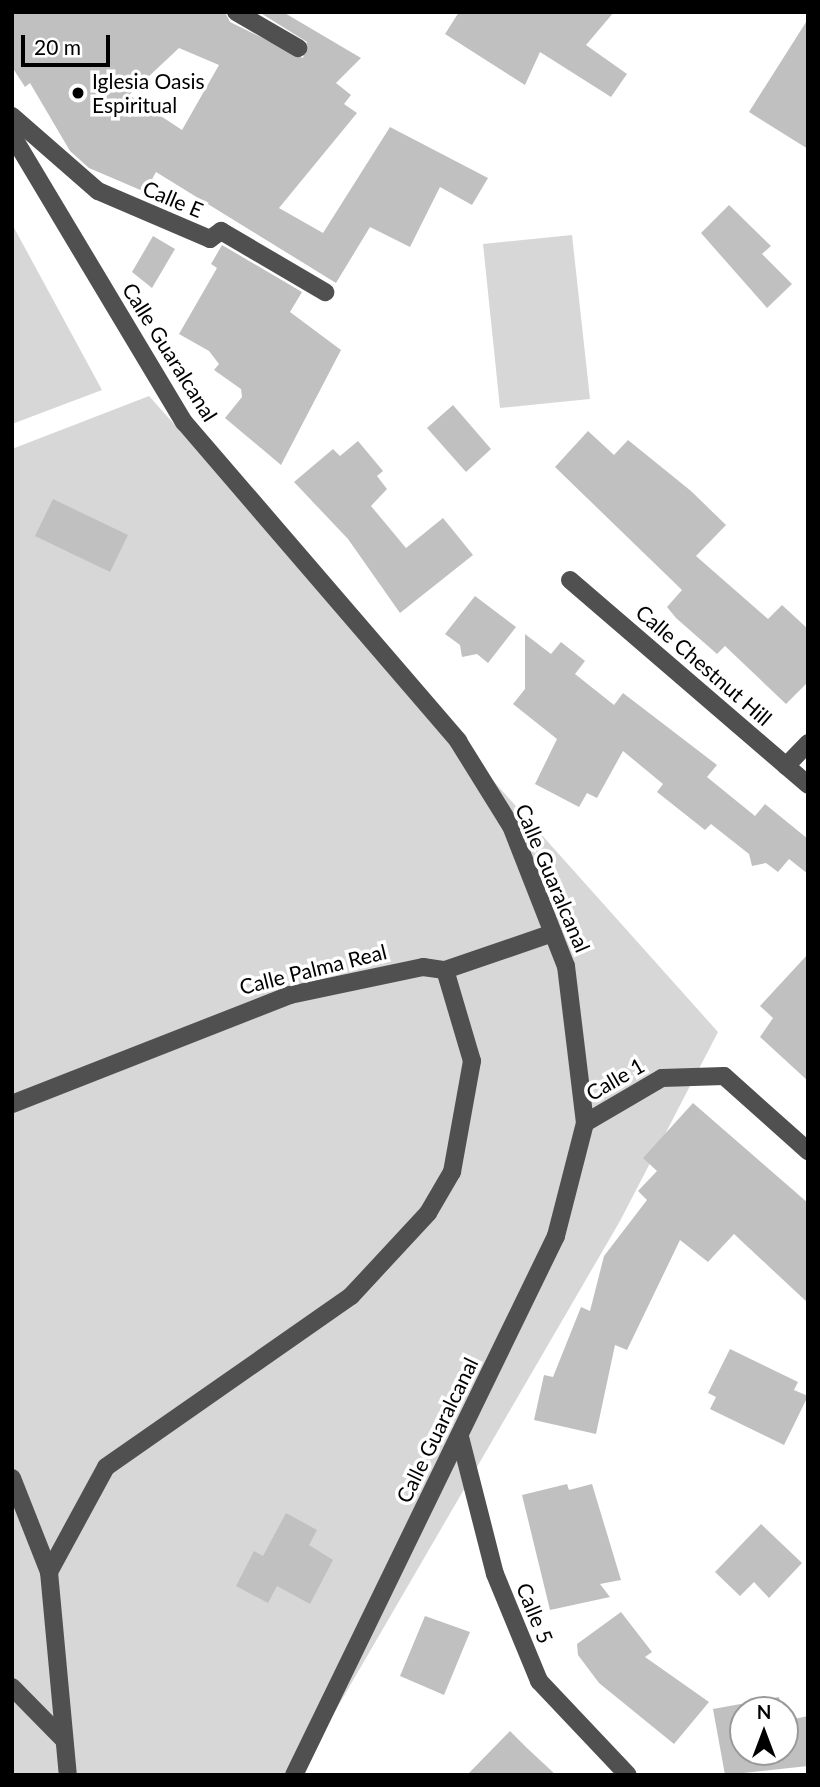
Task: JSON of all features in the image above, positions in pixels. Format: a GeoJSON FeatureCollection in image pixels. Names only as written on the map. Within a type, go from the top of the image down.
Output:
{"type":"FeatureCollection","features":[{"type":"Feature","properties":{"kind":"street"},"geometry":{"type":"LineString","coordinates":[[236,12],[298,48]]}},
{"type":"Feature","properties":{"kind":"street","name":"Calle E"},"geometry":{"type":"LineString","coordinates":[[12,116],[98,191],[210,240],[221,230],[325,292]]}},
{"type":"Feature","properties":{"kind":"street","name":"Calle Guaralcanal"},"geometry":{"type":"LineString","coordinates":[[12,135],[184,422],[458,741],[511,826],[566,966],[585,1123],[556,1236],[294,1775]]}},
{"type":"Feature","properties":{"kind":"street","name":"Calle Chestnut Hill"},"geometry":{"type":"LineString","coordinates":[[570,580],[808,785]]}},
{"type":"Feature","properties":{"kind":"street"},"geometry":{"type":"LineString","coordinates":[[786,766],[808,743]]}},
{"type":"Feature","properties":{"kind":"street","name":"Calle Palma Real"},"geometry":{"type":"LineString","coordinates":[[12,1104],[290,995],[423,967],[445,970],[553,933]]}},
{"type":"Feature","properties":{"kind":"street"},"geometry":{"type":"LineString","coordinates":[[49,1572],[106,1466],[351,1296],[428,1213],[452,1172],[472,1061],[445,970]]}},
{"type":"Feature","properties":{"kind":"street","name":"Calle 1"},"geometry":{"type":"LineString","coordinates":[[585,1123],[662,1078],[724,1076],[808,1151]]}},
{"type":"Feature","properties":{"kind":"street","name":"Calle 5"},"geometry":{"type":"LineString","coordinates":[[460,1437],[495,1574],[539,1681],[628,1775]]}},
{"type":"Feature","properties":{"kind":"street"},"geometry":{"type":"LineString","coordinates":[[12,1478],[49,1572],[68,1775]]}},
{"type":"Feature","properties":{"kind":"street"},"geometry":{"type":"LineString","coordinates":[[12,1687],[64,1740]]}},
{"type":"Feature","properties":{"kind":"shaded area"},"geometry":{"type":"Polygon","coordinates":[[[12,224],[102,390],[12,424],[12,224]]]}},
{"type":"Feature","properties":{"kind":"shaded area"},"geometry":{"type":"Polygon","coordinates":[[[572,235],[590,399],[500,408],[483,244],[572,235]]]}},
{"type":"Feature","properties":{"kind":"shaded area"},"geometry":{"type":"Polygon","coordinates":[[[149,396],[718,1032],[620,1221],[298,1775],[12,1775],[12,449],[149,396]]]}},
{"type":"Feature","properties":{"kind":"building"},"geometry":{"type":"Polygon","coordinates":[[[12,12],[225,12],[230,22],[303,58],[307,42],[259,12],[283,12],[361,58],[336,83],[351,95],[344,104],[357,113],[279,208],[323,233],[390,127],[488,178],[472,205],[440,187],[410,247],[370,227],[336,283],[156,172],[145,192],[89,168],[70,151],[30,83],[25,87],[12,67],[12,12]],[[179,48],[129,95],[182,130],[219,65],[179,48]]]}},
{"type":"Feature","properties":{"kind":"building"},"geometry":{"type":"Polygon","coordinates":[[[459,12],[614,12],[586,45],[627,74],[611,97],[540,52],[525,85],[445,34],[459,12]]]}},
{"type":"Feature","properties":{"kind":"building"},"geometry":{"type":"Polygon","coordinates":[[[808,19],[808,149],[749,112],[808,19]]]}},
{"type":"Feature","properties":{"kind":"building"},"geometry":{"type":"Polygon","coordinates":[[[729,205],[771,246],[762,254],[792,284],[767,308],[701,233],[729,205]]]}},
{"type":"Feature","properties":{"kind":"building"},"geometry":{"type":"Polygon","coordinates":[[[153,236],[175,249],[152,288],[132,272],[153,236]]]}},
{"type":"Feature","properties":{"kind":"building"},"geometry":{"type":"Polygon","coordinates":[[[222,245],[302,292],[290,312],[341,350],[281,465],[225,418],[242,397],[241,389],[214,370],[219,364],[209,351],[179,334],[217,268],[211,264],[222,245]]]}},
{"type":"Feature","properties":{"kind":"building"},"geometry":{"type":"Polygon","coordinates":[[[453,405],[491,449],[466,472],[427,428],[453,405]]]}},
{"type":"Feature","properties":{"kind":"building"},"geometry":{"type":"Polygon","coordinates":[[[588,431],[614,455],[628,440],[691,491],[726,525],[696,556],[768,619],[782,605],[808,629],[808,682],[786,704],[725,646],[717,654],[676,618],[667,607],[682,590],[555,467],[588,431]]]}},
{"type":"Feature","properties":{"kind":"building"},"geometry":{"type":"Polygon","coordinates":[[[358,441],[383,471],[377,476],[387,489],[371,506],[406,548],[443,518],[473,555],[400,613],[348,539],[294,482],[333,449],[340,456],[358,441]]]}},
{"type":"Feature","properties":{"kind":"building"},"geometry":{"type":"Polygon","coordinates":[[[53,499],[128,535],[110,572],[35,536],[53,499]]]}},
{"type":"Feature","properties":{"kind":"building"},"geometry":{"type":"Polygon","coordinates":[[[475,596],[516,627],[488,663],[477,654],[462,657],[460,645],[445,634],[475,596]]]}},
{"type":"Feature","properties":{"kind":"building"},"geometry":{"type":"Polygon","coordinates":[[[525,634],[551,654],[561,642],[585,661],[575,674],[614,705],[623,693],[717,765],[707,777],[755,816],[765,804],[808,839],[808,874],[789,859],[778,872],[766,863],[752,866],[749,854],[711,824],[705,830],[657,792],[663,784],[623,751],[597,798],[587,793],[579,807],[535,784],[557,739],[513,704],[525,689],[525,634]]]}},
{"type":"Feature","properties":{"kind":"building"},"geometry":{"type":"Polygon","coordinates":[[[808,954],[808,1081],[760,1037],[773,1018],[760,1006],[808,954]]]}},
{"type":"Feature","properties":{"kind":"building"},"geometry":{"type":"Polygon","coordinates":[[[693,1103],[808,1203],[808,1303],[734,1234],[708,1262],[680,1240],[627,1350],[615,1345],[596,1434],[534,1420],[544,1375],[553,1377],[581,1307],[590,1311],[604,1256],[647,1200],[638,1191],[657,1171],[643,1158],[693,1103]]]}},
{"type":"Feature","properties":{"kind":"building"},"geometry":{"type":"Polygon","coordinates":[[[730,1349],[798,1382],[794,1390],[808,1396],[784,1445],[710,1409],[716,1397],[708,1393],[730,1349]]]}},
{"type":"Feature","properties":{"kind":"building"},"geometry":{"type":"Polygon","coordinates":[[[567,1484],[569,1490],[592,1484],[621,1580],[600,1584],[610,1597],[550,1610],[522,1495],[567,1484]]]}},
{"type":"Feature","properties":{"kind":"building"},"geometry":{"type":"Polygon","coordinates":[[[286,1513],[317,1530],[309,1545],[333,1560],[310,1604],[277,1586],[268,1603],[236,1586],[254,1551],[263,1556],[286,1513]]]}},
{"type":"Feature","properties":{"kind":"building"},"geometry":{"type":"Polygon","coordinates":[[[761,1524],[802,1563],[769,1598],[754,1582],[740,1596],[715,1572],[761,1524]]]}},
{"type":"Feature","properties":{"kind":"building"},"geometry":{"type":"Polygon","coordinates":[[[621,1612],[652,1652],[645,1657],[709,1702],[674,1744],[599,1683],[578,1655],[577,1644],[621,1612]]]}},
{"type":"Feature","properties":{"kind":"building"},"geometry":{"type":"Polygon","coordinates":[[[425,1616],[470,1632],[444,1695],[400,1676],[425,1616]]]}},
{"type":"Feature","properties":{"kind":"building"},"geometry":{"type":"Polygon","coordinates":[[[729,1706],[729,1766],[799,1766],[799,1718],[808,1716],[808,1766],[725,1775],[713,1709],[729,1706]]]}},
{"type":"Feature","properties":{"kind":"building"},"geometry":{"type":"Polygon","coordinates":[[[510,1731],[528,1749],[556,1775],[467,1775],[510,1731]]]}},
{"type":"Feature","properties":{"kind":"place","name":"Iglesia Oasis Espiritual"},"geometry":{"type":"Point","coordinates":[78,93]}}]}
